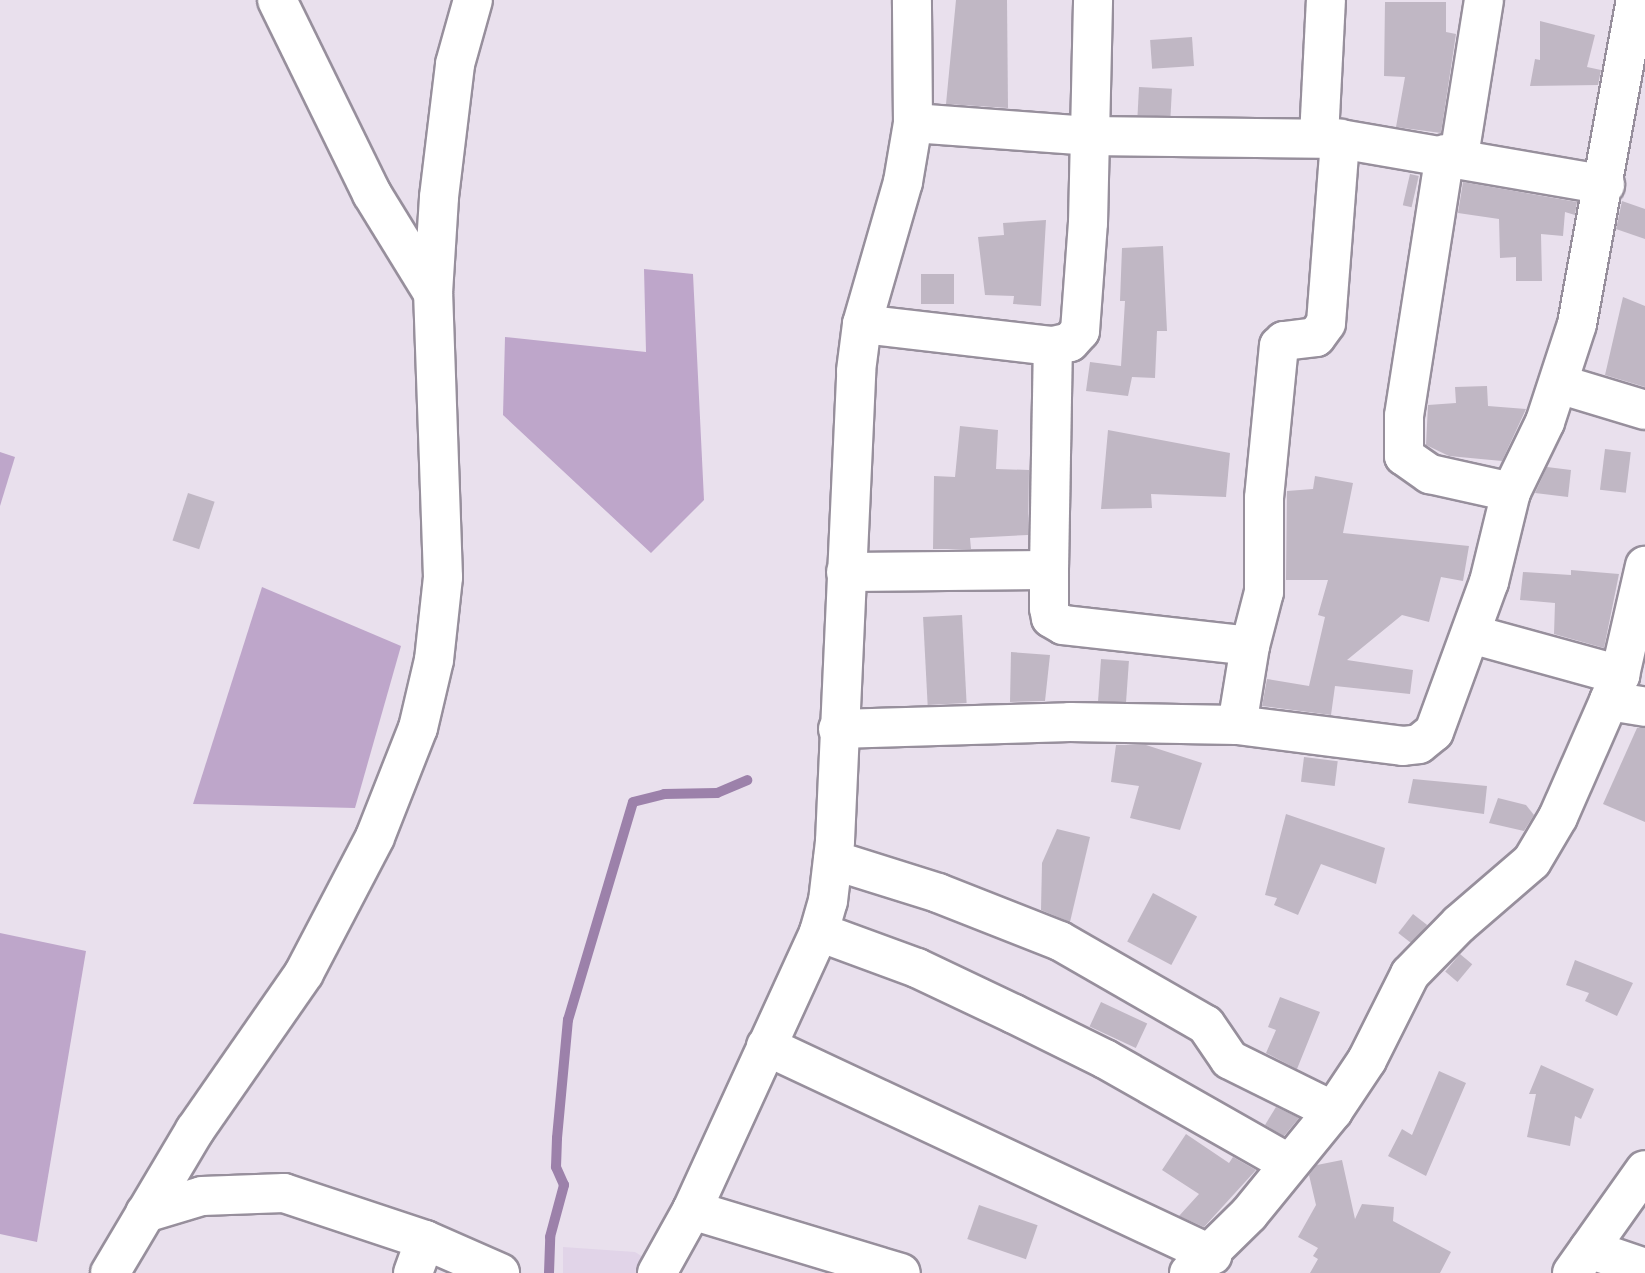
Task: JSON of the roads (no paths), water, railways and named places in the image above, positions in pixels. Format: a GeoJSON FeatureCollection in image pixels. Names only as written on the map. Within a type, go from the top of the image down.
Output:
{"type":"FeatureCollection","features":[{"type":"Feature","properties":{"kind":"street"},"geometry":{"type":"LineString","coordinates":[[277,0],[372,194],[433,293]]}},
{"type":"Feature","properties":{"kind":"street"},"geometry":{"type":"LineString","coordinates":[[110,1273],[195,1130],[303,973],[375,837],[418,728],[433,660],[443,577],[433,293],[455,64],[473,0]]}},
{"type":"Feature","properties":{"kind":"street"},"geometry":{"type":"LineString","coordinates":[[657,1273],[692,1210],[820,932],[833,860],[856,370],[862,324],[903,182],[913,123],[912,0]]}},
{"type":"Feature","properties":{"kind":"street"},"geometry":{"type":"LineString","coordinates":[[862,324],[1053,346],[1075,338],[1085,308],[1093,0]]}},
{"type":"Feature","properties":{"kind":"street"},"geometry":{"type":"LineString","coordinates":[[1237,725],[1250,646],[1264,592],[1264,498],[1279,346],[1284,341],[1316,337],[1326,323],[1329,138],[1326,0]]}},
{"type":"Feature","properties":{"kind":"street"},"geometry":{"type":"LineString","coordinates":[[1484,0],[1452,155],[1404,416],[1404,456],[1430,474],[1511,492]]}},
{"type":"Feature","properties":{"kind":"street"},"geometry":{"type":"LineString","coordinates":[[838,729],[1070,722],[1237,725],[1419,744],[1434,732],[1489,582],[1511,492],[1559,384],[1577,324],[1605,185],[1632,94],[1636,0]]}},
{"type":"Feature","properties":{"kind":"street"},"geometry":{"type":"LineString","coordinates":[[913,123],[1090,136],[1329,138],[1452,155],[1605,185]]}},
{"type":"Feature","properties":{"kind":"street"},"geometry":{"type":"LineString","coordinates":[[1053,346],[1049,570],[1051,618],[1063,625],[1250,646]]}},
{"type":"Feature","properties":{"kind":"street"},"geometry":{"type":"LineString","coordinates":[[1559,384],[1645,410]]}},
{"type":"Feature","properties":{"kind":"street"},"geometry":{"type":"LineString","coordinates":[[766,1046],[1201,1264],[1333,1111],[1367,1060],[1410,974],[1459,924],[1532,861],[1625,694],[1645,566]]}},
{"type":"Feature","properties":{"kind":"street"},"geometry":{"type":"LineString","coordinates":[[846,572],[1049,570]]}},
{"type":"Feature","properties":{"kind":"street"},"geometry":{"type":"LineString","coordinates":[[1471,634],[1625,694]]}},
{"type":"Feature","properties":{"kind":"street"},"geometry":{"type":"LineString","coordinates":[[833,860],[938,893],[1060,940],[1206,1025],[1230,1060],[1333,1111]]}},
{"type":"Feature","properties":{"kind":"street"},"geometry":{"type":"LineString","coordinates":[[820,932],[917,968],[1014,1014],[1105,1059],[1288,1163]]}},
{"type":"Feature","properties":{"kind":"street"},"geometry":{"type":"LineString","coordinates":[[1645,1170],[1580,1261],[1645,1268]]}},
{"type":"Feature","properties":{"kind":"street"},"geometry":{"type":"LineString","coordinates":[[145,1213],[202,1196],[262,1191],[284,1193],[419,1256],[500,1273]]}},
{"type":"Feature","properties":{"kind":"street"},"geometry":{"type":"LineString","coordinates":[[692,1210],[901,1273]]}},
{"type":"Feature","properties":{"kind":"waterway"},"geometry":{"type":"LineString","coordinates":[[549,1273],[550,1237],[564,1185],[556,1167],[568,1020],[633,802],[664,794],[717,793],[747,780]]}}]}
